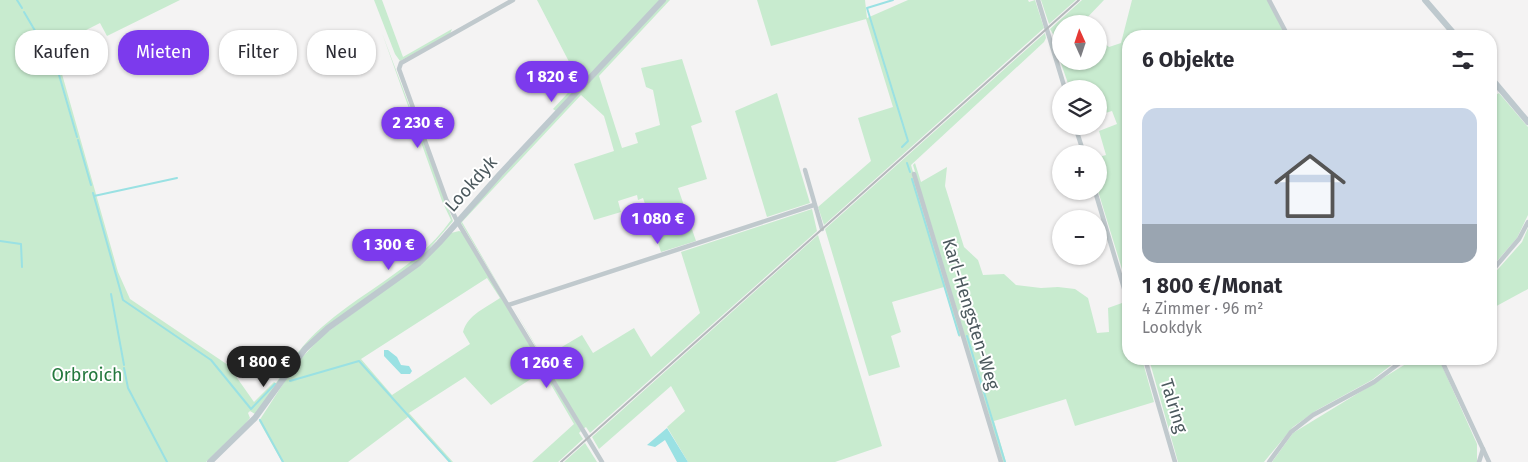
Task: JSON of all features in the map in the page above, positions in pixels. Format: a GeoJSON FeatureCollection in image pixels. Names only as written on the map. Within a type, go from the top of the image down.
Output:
{"type":"FeatureCollection","features":[{"type":"Feature","properties":{"kind":"street"},"geometry":{"type":"LineString","coordinates":[[513,0],[401,63],[399,69],[446,198],[457,221],[602,462]]}},
{"type":"Feature","properties":{"kind":"street","name":"Lookdyk"},"geometry":{"type":"LineString","coordinates":[[210,462],[255,418],[305,349],[328,328],[419,263],[439,244],[457,221],[663,0]]}},
{"type":"Feature","properties":{"kind":"street"},"geometry":{"type":"LineString","coordinates":[[1038,0],[1062,80]]}},
{"type":"Feature","properties":{"kind":"street"},"geometry":{"type":"LineString","coordinates":[[1269,0],[1285,30]]}},
{"type":"Feature","properties":{"kind":"street"},"geometry":{"type":"LineString","coordinates":[[1426,0],[1451,30]]}},
{"type":"Feature","properties":{"kind":"street"},"geometry":{"type":"LineString","coordinates":[[1497,85],[1528,122]]}},
{"type":"Feature","properties":{"kind":"street"},"geometry":{"type":"LineString","coordinates":[[805,170],[822,229]]}},
{"type":"Feature","properties":{"kind":"street","name":"Karl-Hengsten-Weg"},"geometry":{"type":"LineString","coordinates":[[914,174],[1001,462]]}},
{"type":"Feature","properties":{"kind":"street"},"geometry":{"type":"LineString","coordinates":[[1098,200],[1122,282]]}},
{"type":"Feature","properties":{"kind":"street"},"geometry":{"type":"LineString","coordinates":[[508,305],[814,205]]}},
{"type":"Feature","properties":{"kind":"street"},"geometry":{"type":"LineString","coordinates":[[1497,265],[1520,239],[1528,222]]}},
{"type":"Feature","properties":{"kind":"street","name":"Talring"},"geometry":{"type":"LineString","coordinates":[[1147,365],[1175,462]]}},
{"type":"Feature","properties":{"kind":"street"},"geometry":{"type":"LineString","coordinates":[[1269,462],[1291,432],[1313,415],[1374,382],[1398,365]]}},
{"type":"Feature","properties":{"kind":"street"},"geometry":{"type":"LineString","coordinates":[[1444,365],[1489,462]]}},
{"type":"Feature","properties":{"kind":"street"},"geometry":{"type":"LineString","coordinates":[[1479,462],[1483,449]]}},
{"type":"Feature","properties":{"kind":"green space","name":"Orbroich"},"geometry":{"type":"Polygon","coordinates":[[[0,0],[180,0],[108,36],[108,30],[104,30],[100,23],[86,30],[15,30],[15,75],[62,75],[118,272],[130,299],[228,365],[254,402],[274,382],[276,383],[297,353],[315,333],[338,314],[407,265],[438,237],[451,220],[442,201],[382,33],[453,221],[416,264],[328,325],[255,414],[250,411],[248,413],[250,418],[245,424],[206,462],[0,462],[0,0]]]}},
{"type":"Feature","properties":{"kind":"green space"},"geometry":{"type":"Polygon","coordinates":[[[374,0],[382,0],[403,57],[452,29],[450,34],[400,61],[395,54],[374,0]]]}},
{"type":"Feature","properties":{"kind":"green space"},"geometry":{"type":"Polygon","coordinates":[[[537,0],[661,0],[556,111],[553,109],[579,81],[537,0]]]}},
{"type":"Feature","properties":{"kind":"green space"},"geometry":{"type":"Polygon","coordinates":[[[666,0],[670,0],[599,76],[622,148],[638,143],[635,133],[660,125],[653,90],[646,87],[641,68],[682,59],[702,122],[691,126],[707,179],[678,188],[696,241],[661,252],[643,198],[638,200],[637,195],[618,201],[621,212],[594,220],[574,164],[614,151],[604,116],[581,95],[462,222],[508,301],[461,223],[461,220],[666,0]]]}},
{"type":"Feature","properties":{"kind":"green space"},"geometry":{"type":"Polygon","coordinates":[[[757,0],[865,0],[867,18],[908,0],[1028,0],[1029,2],[1035,0],[1044,28],[824,225],[818,207],[871,161],[858,118],[893,107],[866,19],[771,46],[757,0]]]}},
{"type":"Feature","properties":{"kind":"green space"},"geometry":{"type":"Polygon","coordinates":[[[1041,0],[1076,0],[1059,15],[1052,15],[1052,21],[1049,24],[1041,0]]]}},
{"type":"Feature","properties":{"kind":"green space"},"geometry":{"type":"Polygon","coordinates":[[[1082,0],[1104,0],[1090,15],[1065,15],[1082,0]]]}},
{"type":"Feature","properties":{"kind":"green space"},"geometry":{"type":"Polygon","coordinates":[[[1132,0],[1268,0],[1284,30],[1124,30],[1132,0]]]}},
{"type":"Feature","properties":{"kind":"green space"},"geometry":{"type":"Polygon","coordinates":[[[1045,33],[1046,38],[1044,42],[911,165],[961,336],[959,337],[944,287],[892,302],[901,332],[891,336],[900,367],[869,376],[825,229],[1045,33]]]}},
{"type":"Feature","properties":{"kind":"green space"},"geometry":{"type":"Polygon","coordinates":[[[1122,39],[1122,269],[1107,220],[1107,210],[1104,210],[1101,200],[1107,200],[1107,145],[1103,145],[1100,135],[1107,135],[1107,128],[1117,124],[1112,111],[1107,113],[1107,80],[1067,80],[1063,70],[1108,70],[1109,47],[1121,43],[1122,39]]]}},
{"type":"Feature","properties":{"kind":"green space"},"geometry":{"type":"Polygon","coordinates":[[[777,93],[810,203],[767,217],[735,111],[777,93]]]}},
{"type":"Feature","properties":{"kind":"green space"},"geometry":{"type":"Polygon","coordinates":[[[1499,93],[1528,127],[1528,215],[1517,238],[1497,261],[1497,94],[1499,93]]]}},
{"type":"Feature","properties":{"kind":"green space"},"geometry":{"type":"Polygon","coordinates":[[[915,163],[921,182],[947,167],[945,186],[964,247],[978,260],[983,275],[1004,274],[1016,285],[1075,289],[1088,298],[1097,333],[1109,332],[1108,308],[1122,303],[1122,365],[1144,365],[1154,402],[1075,426],[1066,399],[994,421],[1006,462],[1003,462],[913,165],[915,163]]]}},
{"type":"Feature","properties":{"kind":"green space"},"geometry":{"type":"Polygon","coordinates":[[[812,209],[817,231],[590,433],[586,427],[583,429],[513,307],[543,358],[582,335],[593,353],[634,328],[651,357],[700,313],[681,252],[812,209]]]}},
{"type":"Feature","properties":{"kind":"green space"},"geometry":{"type":"Polygon","coordinates":[[[1528,228],[1528,289],[1497,306],[1497,270],[1522,242],[1528,228]]]}},
{"type":"Feature","properties":{"kind":"green space"},"geometry":{"type":"Polygon","coordinates":[[[462,232],[581,431],[579,433],[583,439],[558,462],[532,462],[574,424],[543,371],[491,405],[465,377],[409,413],[453,462],[449,462],[408,417],[348,462],[282,462],[259,421],[296,364],[322,336],[419,265],[451,233],[462,232]],[[487,278],[361,359],[392,395],[470,344],[463,332],[465,326],[478,312],[500,298],[487,278]]]}},
{"type":"Feature","properties":{"kind":"green space"},"geometry":{"type":"Polygon","coordinates":[[[818,235],[882,446],[835,462],[688,462],[667,427],[685,411],[671,386],[599,449],[592,437],[818,235]]]}},
{"type":"Feature","properties":{"kind":"green space"},"geometry":{"type":"Polygon","coordinates":[[[1151,365],[1391,365],[1372,380],[1317,410],[1293,427],[1264,462],[1178,462],[1151,365]]]}},
{"type":"Feature","properties":{"kind":"green space"},"geometry":{"type":"Polygon","coordinates":[[[1404,365],[1442,365],[1477,444],[1477,462],[1272,462],[1293,433],[1404,365]]]}},
{"type":"Feature","properties":{"kind":"green space"},"geometry":{"type":"Polygon","coordinates":[[[585,443],[597,462],[564,462],[585,443]]]}},
{"type":"Feature","properties":{"kind":"water"},"geometry":{"type":"Polygon","coordinates":[[[384,350],[388,350],[397,357],[401,365],[409,366],[412,371],[410,374],[401,374],[384,356],[384,350]]]}},
{"type":"Feature","properties":{"kind":"water"},"geometry":{"type":"Polygon","coordinates":[[[667,428],[688,462],[677,462],[665,440],[655,447],[647,445],[667,428]]]}},
{"type":"Feature","properties":{"kind":"waterway"},"geometry":{"type":"LineString","coordinates":[[17,0],[22,8]]}},
{"type":"Feature","properties":{"kind":"waterway"},"geometry":{"type":"LineString","coordinates":[[893,0],[867,8],[908,141],[902,147]]}},
{"type":"Feature","properties":{"kind":"waterway"},"geometry":{"type":"LineString","coordinates":[[24,12],[57,68],[77,137]]}},
{"type":"Feature","properties":{"kind":"waterway"},"geometry":{"type":"LineString","coordinates":[[78,140],[91,185]]}},
{"type":"Feature","properties":{"kind":"waterway"},"geometry":{"type":"LineString","coordinates":[[907,163],[910,172]]}},
{"type":"Feature","properties":{"kind":"waterway"},"geometry":{"type":"LineString","coordinates":[[94,196],[177,178]]}},
{"type":"Feature","properties":{"kind":"waterway"},"geometry":{"type":"LineString","coordinates":[[912,179],[959,335]]}},
{"type":"Feature","properties":{"kind":"waterway"},"geometry":{"type":"LineString","coordinates":[[93,193],[123,300],[211,360],[251,409],[275,384]]}},
{"type":"Feature","properties":{"kind":"waterway"},"geometry":{"type":"LineString","coordinates":[[0,241],[21,244],[22,267]]}},
{"type":"Feature","properties":{"kind":"waterway"},"geometry":{"type":"LineString","coordinates":[[111,294],[124,365]]}},
{"type":"Feature","properties":{"kind":"waterway"},"geometry":{"type":"LineString","coordinates":[[967,336],[1005,462]]}},
{"type":"Feature","properties":{"kind":"waterway"},"geometry":{"type":"LineString","coordinates":[[290,381],[359,361],[450,462]]}},
{"type":"Feature","properties":{"kind":"waterway"},"geometry":{"type":"LineString","coordinates":[[124,368],[128,388],[167,462]]}},
{"type":"Feature","properties":{"kind":"waterway"},"geometry":{"type":"LineString","coordinates":[[260,420],[283,462]]}},
{"type":"Feature","properties":{"kind":"railway"},"geometry":{"type":"LineString","coordinates":[[561,462],[1079,0]]}}]}
